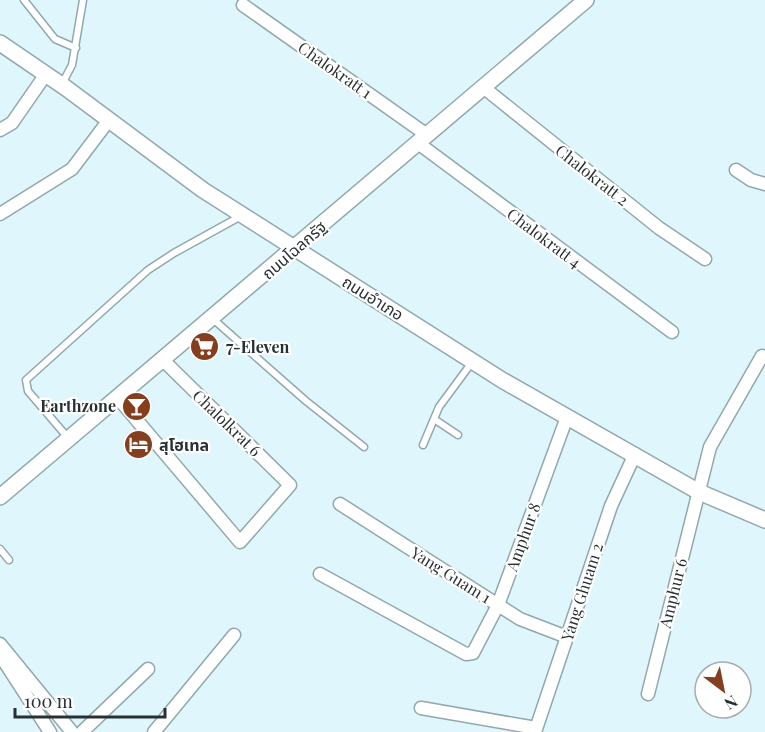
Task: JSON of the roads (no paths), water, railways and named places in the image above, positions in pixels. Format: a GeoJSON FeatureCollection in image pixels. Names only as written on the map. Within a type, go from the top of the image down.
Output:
{"type":"FeatureCollection","features":[{"type":"Feature","properties":{"kind":"street","name":"ถนนโฉลกรัฐ"},"geometry":{"type":"LineString","coordinates":[[0,498],[586,0]]}},
{"type":"Feature","properties":{"kind":"street","name":"Chalokratt 1"},"geometry":{"type":"LineString","coordinates":[[243,5],[423,139]]}},
{"type":"Feature","properties":{"kind":"street","name":"ถนนอำเภอ"},"geometry":{"type":"LineString","coordinates":[[0,43],[243,215],[473,361],[699,492],[765,520]]}},
{"type":"Feature","properties":{"kind":"street"},"geometry":{"type":"LineString","coordinates":[[0,130],[12,123],[46,74]]}},
{"type":"Feature","properties":{"kind":"street","name":"Chalokratt 2"},"geometry":{"type":"LineString","coordinates":[[483,87],[659,228],[705,259]]}},
{"type":"Feature","properties":{"kind":"street"},"geometry":{"type":"LineString","coordinates":[[0,214],[72,169],[109,120]]}},
{"type":"Feature","properties":{"kind":"street","name":"Chalokratt 4"},"geometry":{"type":"LineString","coordinates":[[423,139],[672,332]]}},
{"type":"Feature","properties":{"kind":"street"},"geometry":{"type":"LineString","coordinates":[[736,170],[751,180],[765,184]]}},
{"type":"Feature","properties":{"kind":"street","name":"Amphur 6"},"geometry":{"type":"LineString","coordinates":[[648,694],[712,441],[764,357]]}},
{"type":"Feature","properties":{"kind":"street","name":"Chalolkrat 6"},"geometry":{"type":"LineString","coordinates":[[118,398],[240,542],[290,485],[163,360]]}},
{"type":"Feature","properties":{"kind":"street","name":"Amphur 8"},"geometry":{"type":"LineString","coordinates":[[320,574],[426,634],[472,654],[498,605],[567,417]]}},
{"type":"Feature","properties":{"kind":"street","name":"Yang Ghuam 2"},"geometry":{"type":"LineString","coordinates":[[536,730],[611,506],[635,454]]}},
{"type":"Feature","properties":{"kind":"street","name":"Yang Guam 1"},"geometry":{"type":"LineString","coordinates":[[340,504],[532,625],[567,637]]}},
{"type":"Feature","properties":{"kind":"street"},"geometry":{"type":"LineString","coordinates":[[154,732],[234,635]]}},
{"type":"Feature","properties":{"kind":"street"},"geometry":{"type":"LineString","coordinates":[[0,644],[72,732]]}},
{"type":"Feature","properties":{"kind":"street"},"geometry":{"type":"LineString","coordinates":[[0,655],[50,732]]}},
{"type":"Feature","properties":{"kind":"street"},"geometry":{"type":"LineString","coordinates":[[82,732],[148,669]]}},
{"type":"Feature","properties":{"kind":"street"},"geometry":{"type":"LineString","coordinates":[[421,708],[536,730]]}},
{"type":"Feature","properties":{"kind":"lane"},"geometry":{"type":"LineString","coordinates":[[24,0],[55,39],[76,48]]}},
{"type":"Feature","properties":{"kind":"lane"},"geometry":{"type":"LineString","coordinates":[[62,85],[72,65],[83,0]]}},
{"type":"Feature","properties":{"kind":"lane"},"geometry":{"type":"LineString","coordinates":[[70,439],[28,391],[26,380],[156,264],[243,215]]}},
{"type":"Feature","properties":{"kind":"lane"},"geometry":{"type":"LineString","coordinates":[[213,318],[306,401],[364,447]]}},
{"type":"Feature","properties":{"kind":"lane"},"geometry":{"type":"LineString","coordinates":[[423,445],[439,407],[473,361]]}},
{"type":"Feature","properties":{"kind":"lane"},"geometry":{"type":"LineString","coordinates":[[434,419],[458,435]]}},
{"type":"Feature","properties":{"kind":"lane"},"geometry":{"type":"LineString","coordinates":[[0,549],[9,560]]}},
{"type":"Feature","properties":{"kind":"place","name":"7-Eleven"},"geometry":{"type":"Point","coordinates":[205,347]}},
{"type":"Feature","properties":{"kind":"place","name":"Earthzone"},"geometry":{"type":"Point","coordinates":[137,406]}},
{"type":"Feature","properties":{"kind":"place","name":"สุโฮเทล"},"geometry":{"type":"Point","coordinates":[138,445]}}]}
